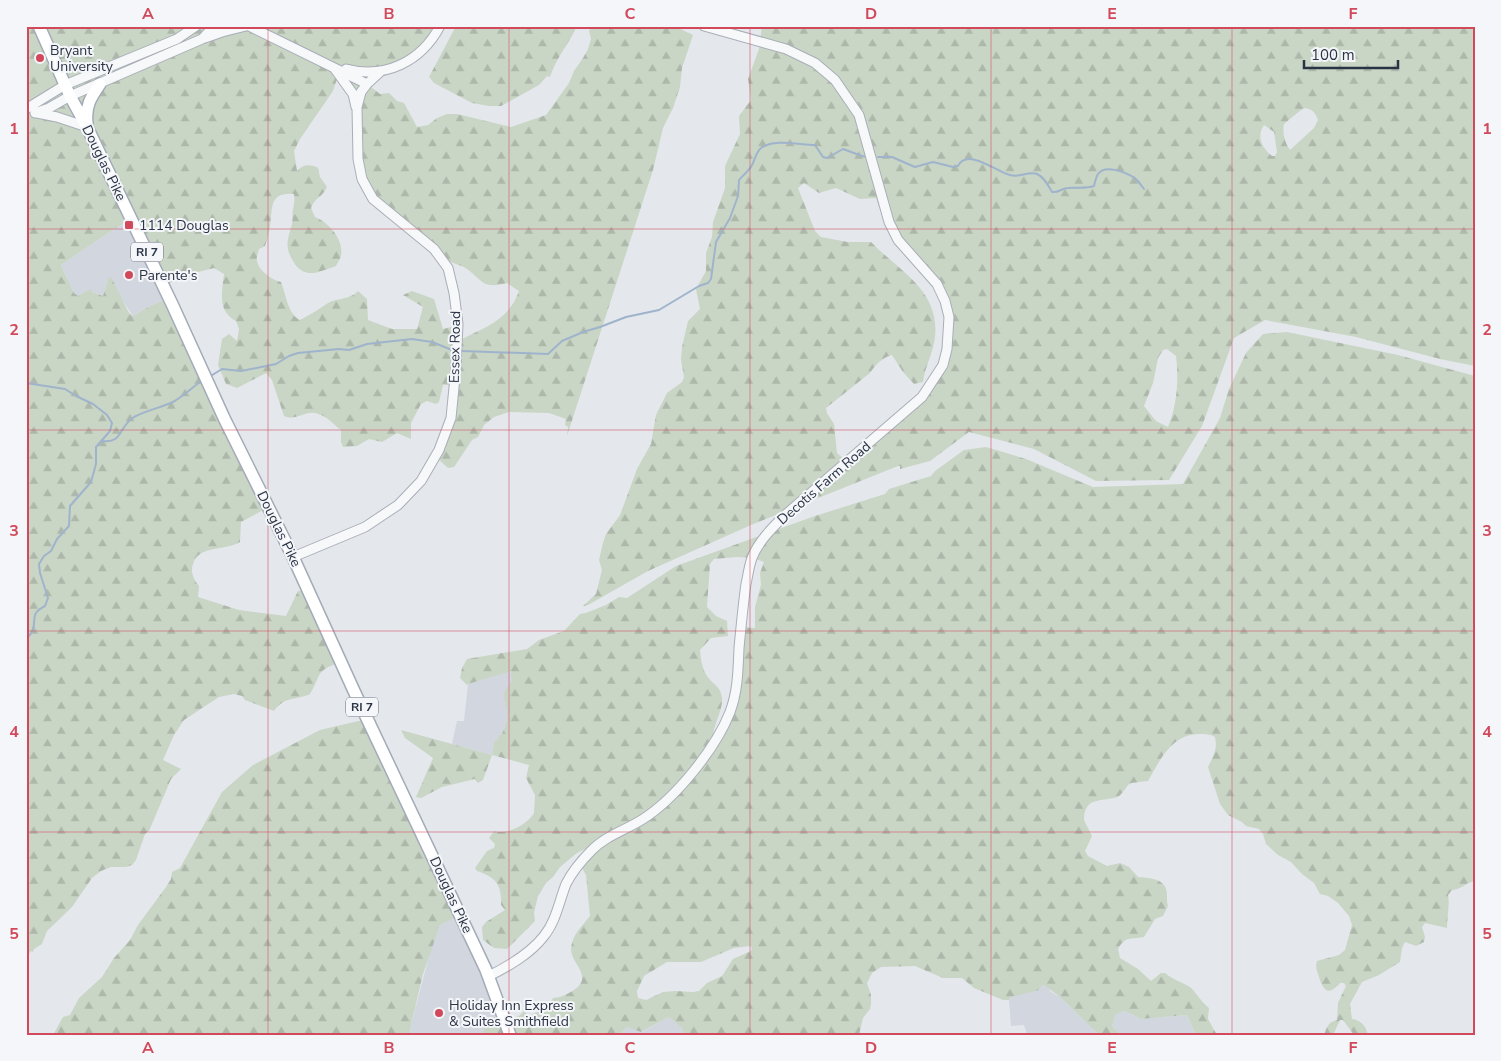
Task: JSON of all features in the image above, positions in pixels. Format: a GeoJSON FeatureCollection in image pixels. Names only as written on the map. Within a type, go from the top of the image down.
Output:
{"type":"FeatureCollection","features":[{"type":"Feature","properties":{"kind":"main road","name":"Douglas Pike"},"geometry":{"type":"LineString","coordinates":[[39,26],[293,557],[354,691],[489,976],[510,1035]]}},
{"type":"Feature","properties":{"kind":"main road"},"geometry":{"type":"LineString","coordinates":[[87,127],[86,112],[90,98],[100,84]]}},
{"type":"Feature","properties":{"kind":"street"},"geometry":{"type":"LineString","coordinates":[[29,112],[68,90],[177,39],[196,26]]}},
{"type":"Feature","properties":{"kind":"street"},"geometry":{"type":"LineString","coordinates":[[202,39],[214,26]]}},
{"type":"Feature","properties":{"kind":"street"},"geometry":{"type":"LineString","coordinates":[[68,90],[100,84],[202,39],[248,26],[367,84]]}},
{"type":"Feature","properties":{"kind":"street"},"geometry":{"type":"LineString","coordinates":[[333,66],[359,72],[380,72],[399,66],[417,54],[433,38],[440,26]]}},
{"type":"Feature","properties":{"kind":"street","name":"Decotis Farm Road"},"geometry":{"type":"LineString","coordinates":[[489,976],[534,948],[544,936],[561,903],[566,884],[574,870],[592,850],[606,839],[642,820],[659,808],[708,753],[718,738],[730,711],[737,687],[745,592],[752,557],[767,533],[784,516],[922,397],[943,365],[947,349],[949,317],[945,301],[937,284],[898,240],[889,222],[859,115],[842,90],[826,72],[800,55],[786,49],[704,26]]}},
{"type":"Feature","properties":{"kind":"street"},"geometry":{"type":"LineString","coordinates":[[333,66],[353,94],[356,107]]}},
{"type":"Feature","properties":{"kind":"street","name":"Essex Road"},"geometry":{"type":"LineString","coordinates":[[293,557],[365,527],[398,505],[421,481],[439,450],[451,418],[458,324],[454,293],[448,268],[434,249],[373,199],[362,179],[358,159],[356,107],[367,84],[380,72]]}},
{"type":"Feature","properties":{"kind":"street"},"geometry":{"type":"LineString","coordinates":[[29,112],[57,116],[87,127]]}},
{"type":"Feature","properties":{"kind":"shaded area"},"geometry":{"type":"Polygon","coordinates":[[[130,222],[169,298],[133,316],[108,279],[103,296],[92,292],[78,296],[74,293],[61,265],[117,227],[130,222]]]}},
{"type":"Feature","properties":{"kind":"shaded area"},"geometry":{"type":"Polygon","coordinates":[[[512,670],[512,680],[505,701],[508,710],[508,722],[502,734],[494,741],[492,755],[452,744],[457,721],[464,721],[468,684],[512,670]]]}},
{"type":"Feature","properties":{"kind":"shaded area"},"geometry":{"type":"Polygon","coordinates":[[[455,917],[500,1014],[486,1021],[482,1035],[410,1035],[432,945],[440,925],[455,917]]]}},
{"type":"Feature","properties":{"kind":"shaded area"},"geometry":{"type":"Polygon","coordinates":[[[1044,985],[1060,997],[1099,1035],[1027,1035],[1024,1025],[1011,1026],[1009,1000],[1011,997],[1044,985]]]}},
{"type":"Feature","properties":{"kind":"shaded area"},"geometry":{"type":"Polygon","coordinates":[[[1125,1011],[1141,1019],[1187,1015],[1196,1035],[1121,1035],[1112,1026],[1116,1014],[1125,1011]]]}},
{"type":"Feature","properties":{"kind":"shaded area"},"geometry":{"type":"Polygon","coordinates":[[[669,1017],[682,1028],[683,1035],[621,1035],[627,1027],[642,1032],[669,1017]]]}},
{"type":"Feature","properties":{"kind":"green space"},"geometry":{"type":"Polygon","coordinates":[[[26,26],[439,26],[418,53],[379,72],[370,86],[380,94],[389,93],[397,101],[404,103],[417,127],[428,125],[437,118],[447,114],[457,114],[511,127],[546,115],[569,83],[588,49],[591,39],[589,31],[592,26],[674,26],[693,35],[682,68],[680,87],[673,108],[663,128],[653,170],[567,436],[568,427],[565,425],[566,419],[549,413],[509,412],[494,417],[484,425],[478,437],[472,440],[454,467],[448,468],[437,458],[452,423],[457,385],[443,385],[439,402],[436,404],[427,401],[421,404],[411,423],[411,439],[397,433],[382,442],[369,439],[357,446],[343,447],[341,430],[321,415],[309,413],[293,418],[284,416],[272,380],[266,373],[237,388],[226,384],[218,365],[222,339],[229,334],[237,341],[239,329],[236,321],[230,317],[223,306],[224,274],[214,268],[198,272],[181,281],[171,282],[166,286],[129,222],[117,227],[61,265],[74,293],[78,296],[91,289],[92,292],[103,296],[108,279],[111,277],[129,313],[133,316],[169,298],[267,508],[241,522],[240,542],[227,547],[206,551],[196,558],[192,573],[199,586],[198,597],[239,610],[286,616],[298,591],[306,590],[338,663],[322,672],[310,694],[287,700],[274,711],[234,694],[219,697],[184,720],[174,735],[163,760],[181,769],[171,779],[149,831],[145,834],[136,860],[132,865],[111,867],[101,871],[92,878],[72,907],[47,931],[42,944],[34,949],[33,952],[31,951],[26,958],[26,26]],[[334,67],[337,79],[333,91],[300,139],[294,151],[297,171],[307,165],[318,168],[320,177],[327,187],[311,208],[315,217],[330,227],[338,237],[341,256],[336,266],[314,273],[304,272],[299,269],[289,254],[288,245],[294,194],[280,196],[273,203],[270,229],[265,246],[259,249],[257,255],[258,265],[266,274],[281,282],[290,309],[300,320],[328,303],[351,296],[358,291],[367,299],[368,320],[392,329],[417,329],[423,307],[403,295],[412,291],[434,299],[443,329],[459,325],[460,340],[495,322],[509,309],[519,291],[507,283],[492,285],[482,282],[464,267],[448,261],[370,194],[360,156],[359,101],[334,67]]]}},
{"type":"Feature","properties":{"kind":"green space"},"geometry":{"type":"Polygon","coordinates":[[[456,26],[575,26],[576,28],[555,64],[550,77],[547,76],[539,85],[501,106],[489,106],[472,103],[434,83],[429,77],[456,26]]]}},
{"type":"Feature","properties":{"kind":"green space"},"geometry":{"type":"Polygon","coordinates":[[[762,26],[1475,26],[1475,366],[1356,337],[1265,320],[1234,338],[1202,426],[1169,480],[1096,481],[1034,449],[969,432],[930,461],[900,469],[900,466],[898,466],[751,525],[648,571],[583,606],[596,594],[602,570],[599,560],[606,534],[620,515],[637,469],[651,444],[656,415],[667,393],[682,382],[684,377],[681,360],[682,347],[688,321],[700,309],[696,289],[706,271],[706,253],[712,237],[713,222],[725,188],[725,166],[740,134],[739,116],[751,100],[748,79],[759,49],[762,26]],[[1305,108],[1284,124],[1284,138],[1290,150],[1314,128],[1318,120],[1315,113],[1305,108]],[[1264,125],[1260,134],[1261,142],[1272,156],[1275,156],[1277,152],[1274,132],[1264,125]],[[804,183],[798,188],[815,231],[821,237],[848,242],[871,242],[905,272],[924,294],[931,306],[935,321],[934,343],[923,382],[914,384],[903,372],[892,355],[880,362],[870,373],[826,408],[834,424],[837,453],[846,461],[926,394],[940,370],[949,327],[938,290],[893,232],[882,215],[876,198],[860,199],[836,188],[819,193],[804,183]],[[1167,349],[1163,350],[1158,358],[1153,383],[1144,406],[1156,421],[1168,427],[1175,401],[1177,365],[1176,356],[1167,349]]]}},
{"type":"Feature","properties":{"kind":"green space"},"geometry":{"type":"Polygon","coordinates":[[[1287,332],[1398,355],[1475,376],[1475,881],[1452,890],[1448,895],[1447,928],[1425,923],[1422,927],[1425,937],[1424,942],[1416,946],[1405,942],[1400,962],[1379,975],[1362,982],[1350,1004],[1352,1019],[1363,1024],[1368,1035],[1354,1035],[1343,1020],[1340,1020],[1333,1035],[1324,1035],[1327,1027],[1337,1020],[1338,1003],[1346,986],[1344,983],[1340,983],[1329,991],[1324,988],[1316,969],[1316,963],[1317,961],[1339,955],[1345,950],[1352,925],[1349,916],[1338,903],[1328,896],[1320,894],[1314,883],[1291,862],[1278,855],[1266,844],[1263,834],[1259,829],[1246,826],[1228,815],[1220,804],[1208,767],[1215,749],[1215,737],[1208,734],[1199,734],[1181,738],[1174,743],[1162,757],[1148,781],[1129,784],[1119,796],[1097,801],[1088,806],[1084,820],[1092,836],[1085,851],[1088,856],[1107,866],[1120,863],[1129,867],[1138,877],[1154,879],[1164,885],[1167,891],[1168,906],[1163,916],[1155,919],[1144,937],[1129,939],[1123,942],[1118,949],[1120,958],[1138,969],[1151,981],[1161,973],[1165,973],[1190,987],[1209,1008],[1208,1019],[1217,1035],[1196,1035],[1187,1015],[1141,1019],[1125,1011],[1116,1014],[1112,1026],[1121,1035],[1099,1035],[1060,997],[1044,985],[1039,990],[1011,997],[1009,1000],[1003,1000],[974,988],[962,978],[943,978],[915,966],[881,967],[872,973],[867,983],[871,995],[870,1009],[863,1018],[859,1035],[683,1035],[682,1028],[669,1017],[641,1032],[627,1027],[621,1035],[482,1035],[486,1021],[500,1014],[504,1021],[519,1016],[524,1011],[529,1016],[548,1007],[553,998],[561,997],[574,990],[580,985],[582,980],[582,975],[574,960],[571,949],[575,935],[590,916],[586,875],[579,863],[586,856],[585,849],[560,867],[546,883],[538,896],[534,913],[535,921],[507,949],[494,948],[483,940],[482,927],[486,922],[505,910],[501,905],[499,887],[493,879],[477,871],[475,868],[487,851],[494,848],[495,844],[489,838],[494,831],[505,832],[516,828],[527,821],[534,813],[535,795],[526,778],[529,765],[492,755],[494,741],[502,734],[508,718],[504,693],[512,680],[512,671],[467,685],[460,678],[462,668],[467,659],[527,649],[539,640],[564,631],[580,614],[606,605],[619,597],[627,598],[676,566],[815,516],[885,494],[889,489],[931,476],[964,450],[986,447],[1026,459],[1093,487],[1183,484],[1220,418],[1229,389],[1246,353],[1263,334],[1287,332]],[[753,558],[714,559],[710,564],[707,607],[716,616],[727,621],[728,636],[711,638],[700,650],[705,673],[718,688],[722,698],[713,736],[717,740],[731,709],[742,627],[755,628],[755,607],[761,585],[760,573],[764,562],[753,558]],[[750,946],[734,948],[701,962],[667,962],[644,976],[637,991],[638,998],[646,1000],[663,992],[699,991],[707,983],[722,976],[733,959],[751,951],[752,948],[750,946]]]}},
{"type":"Feature","properties":{"kind":"green space"},"geometry":{"type":"Polygon","coordinates":[[[363,720],[455,917],[440,925],[423,974],[410,1035],[53,1035],[63,1017],[70,1015],[79,998],[102,977],[114,958],[130,940],[138,925],[171,879],[172,872],[180,868],[222,792],[253,765],[320,730],[363,720]]]}},
{"type":"Feature","properties":{"kind":"green space"},"geometry":{"type":"Polygon","coordinates":[[[401,730],[492,755],[483,780],[478,783],[475,779],[442,787],[421,798],[416,797],[433,758],[405,738],[401,730]]]}},
{"type":"Feature","properties":{"kind":"waterway"},"geometry":{"type":"LineString","coordinates":[[462,351],[548,354],[562,341],[626,317],[659,310],[699,286],[708,283],[711,279],[716,242],[730,218],[738,196],[739,180],[751,167],[759,150],[766,145],[773,143],[815,145],[823,157],[827,158],[843,149],[868,157]]}},
{"type":"Feature","properties":{"kind":"waterway"},"geometry":{"type":"LineString","coordinates":[[878,157],[892,157],[915,167],[933,162],[953,167],[969,159],[976,160],[1010,175],[1037,174],[1044,179],[1052,192],[1066,188],[1094,186],[1098,174],[1101,171],[1110,169],[1133,177],[1144,189]]}},
{"type":"Feature","properties":{"kind":"waterway"},"geometry":{"type":"LineString","coordinates":[[209,377],[222,369],[241,371],[276,364],[298,353],[339,349],[349,350],[367,344],[412,339],[432,342],[452,350]]}},
{"type":"Feature","properties":{"kind":"waterway"},"geometry":{"type":"LineString","coordinates":[[102,441],[114,440],[125,425],[134,417],[175,401],[203,380]]}},
{"type":"Feature","properties":{"kind":"waterway"},"geometry":{"type":"LineString","coordinates":[[26,383],[65,389],[93,404],[107,415],[112,423],[110,431],[96,447],[96,464],[91,482],[70,506],[69,526],[39,564],[48,598],[45,606],[35,615],[34,628],[26,639]]}},
{"type":"Feature","properties":{"kind":"place","name":"Bryant University"},"geometry":{"type":"Point","coordinates":[40,58]}},
{"type":"Feature","properties":{"kind":"place","name":"1114 Douglas"},"geometry":{"type":"Point","coordinates":[129,225]}},
{"type":"Feature","properties":{"kind":"place","name":"Parente's"},"geometry":{"type":"Point","coordinates":[129,275]}},
{"type":"Feature","properties":{"kind":"place","name":"Holiday Inn Express & Suites Smithfield"},"geometry":{"type":"Point","coordinates":[439,1013]}}]}
